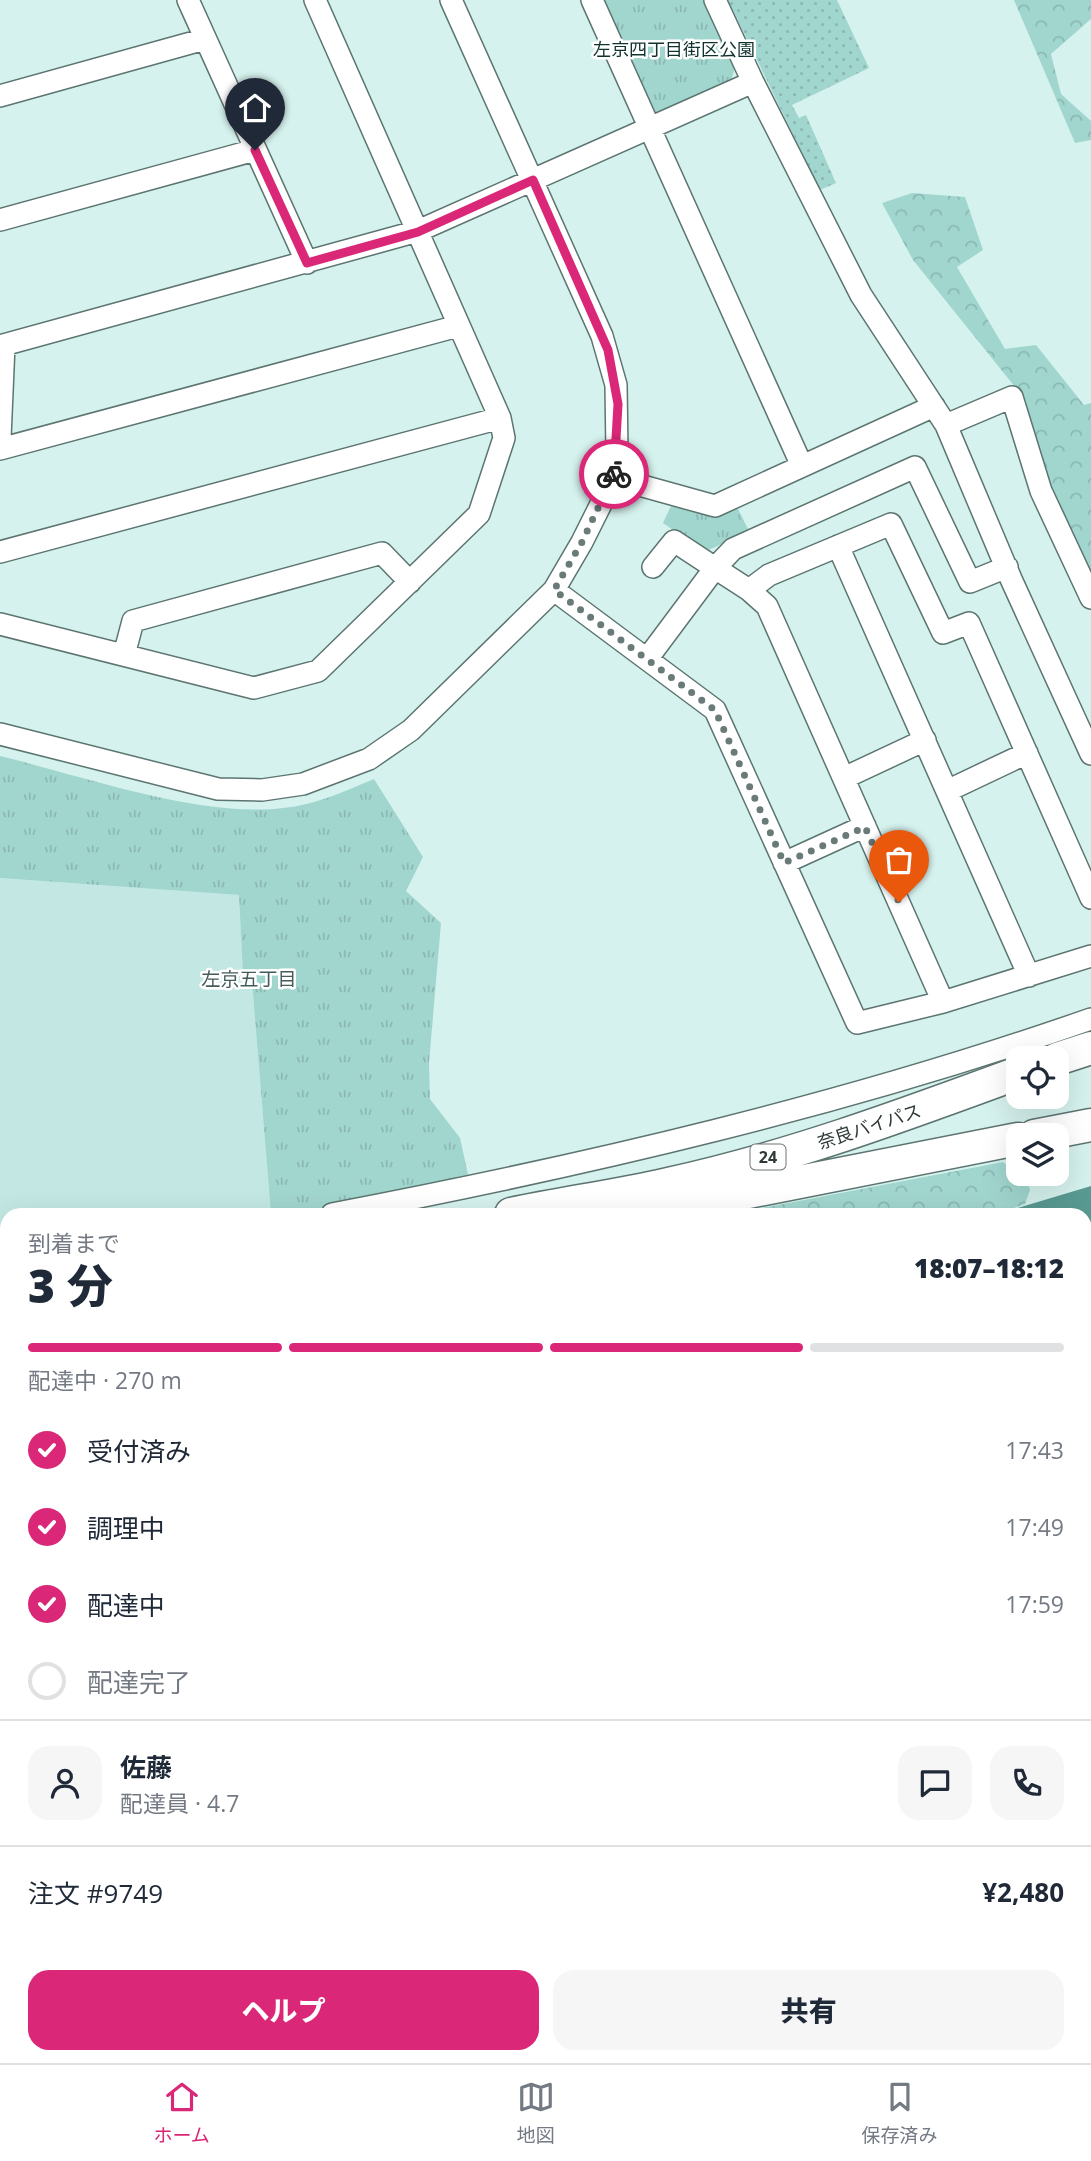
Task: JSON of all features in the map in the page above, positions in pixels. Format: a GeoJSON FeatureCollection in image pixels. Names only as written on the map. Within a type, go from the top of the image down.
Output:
{"type":"FeatureCollection","features":[{"type":"Feature","properties":{"kind":"highway"},"geometry":{"type":"LineString","coordinates":[[1069,1056],[1091,1048]]}},
{"type":"Feature","properties":{"kind":"highway"},"geometry":{"type":"LineString","coordinates":[[1069,1059],[1091,1054]]}},
{"type":"Feature","properties":{"kind":"highway","name":"奈良バイパス"},"geometry":{"type":"LineString","coordinates":[[543,1208],[669,1184],[774,1156],[887,1122],[1006,1077]]}},
{"type":"Feature","properties":{"kind":"highway"},"geometry":{"type":"LineString","coordinates":[[1069,1129],[1091,1125]]}},
{"type":"Feature","properties":{"kind":"highway","name":"奈良バイパス"},"geometry":{"type":"LineString","coordinates":[[667,1208],[1006,1141]]}},
{"type":"Feature","properties":{"kind":"street"},"geometry":{"type":"LineString","coordinates":[[188,0],[307,263]]}},
{"type":"Feature","properties":{"kind":"street"},"geometry":{"type":"LineString","coordinates":[[0,624],[254,688],[318,671],[479,513],[504,438],[500,418],[315,0]]}},
{"type":"Feature","properties":{"kind":"street"},"geometry":{"type":"LineString","coordinates":[[0,734],[218,789],[262,790],[303,784],[369,759],[411,730],[554,590],[614,478],[618,404],[608,350],[451,0]]}},
{"type":"Feature","properties":{"kind":"street"},"geometry":{"type":"LineString","coordinates":[[592,0],[802,466]]}},
{"type":"Feature","properties":{"kind":"street"},"geometry":{"type":"LineString","coordinates":[[715,0],[753,82],[862,295],[946,425],[1091,754]]}},
{"type":"Feature","properties":{"kind":"street"},"geometry":{"type":"LineString","coordinates":[[0,96],[205,39]]}},
{"type":"Feature","properties":{"kind":"street"},"geometry":{"type":"LineString","coordinates":[[0,438],[2,345],[418,232],[753,82]]}},
{"type":"Feature","properties":{"kind":"street"},"geometry":{"type":"LineString","coordinates":[[0,220],[255,150]]}},
{"type":"Feature","properties":{"kind":"street"},"geometry":{"type":"LineString","coordinates":[[0,449],[458,326]]}},
{"type":"Feature","properties":{"kind":"street"},"geometry":{"type":"LineString","coordinates":[[946,425],[1012,397],[1041,491],[1091,598]]}},
{"type":"Feature","properties":{"kind":"street"},"geometry":{"type":"LineString","coordinates":[[614,478],[715,506],[934,406]]}},
{"type":"Feature","properties":{"kind":"street"},"geometry":{"type":"LineString","coordinates":[[0,552],[500,418]]}},
{"type":"Feature","properties":{"kind":"street"},"geometry":{"type":"LineString","coordinates":[[647,659],[715,568],[733,549],[915,467],[970,582],[1007,567]]}},
{"type":"Feature","properties":{"kind":"street"},"geometry":{"type":"LineString","coordinates":[[749,590],[769,575],[891,524],[943,634],[969,623],[1091,898]]}},
{"type":"Feature","properties":{"kind":"street"},"geometry":{"type":"LineString","coordinates":[[653,567],[674,541],[749,590],[767,606],[943,1002]]}},
{"type":"Feature","properties":{"kind":"street"},"geometry":{"type":"LineString","coordinates":[[838,546],[1029,976]]}},
{"type":"Feature","properties":{"kind":"street"},"geometry":{"type":"LineString","coordinates":[[124,655],[133,621],[382,552],[410,582]]}},
{"type":"Feature","properties":{"kind":"street"},"geometry":{"type":"LineString","coordinates":[[554,590],[715,710],[857,1023],[943,1002],[1091,956]]}},
{"type":"Feature","properties":{"kind":"street"},"geometry":{"type":"LineString","coordinates":[[844,778],[925,740]]}},
{"type":"Feature","properties":{"kind":"street"},"geometry":{"type":"LineString","coordinates":[[947,791],[1027,753]]}},
{"type":"Feature","properties":{"kind":"street"},"geometry":{"type":"LineString","coordinates":[[784,863],[865,827]]}},
{"type":"Feature","properties":{"kind":"street"},"geometry":{"type":"LineString","coordinates":[[364,1208],[475,1187],[841,1097],[1091,1019]]}},
{"type":"Feature","properties":{"kind":"shaded area"},"geometry":{"type":"Polygon","coordinates":[[[0,878],[239,895],[243,975],[252,982],[271,1208],[0,1208],[0,878]]]}},
{"type":"Feature","properties":{"kind":"shaded area"},"geometry":{"type":"Polygon","coordinates":[[[1091,1186],[1091,1208],[1018,1208],[1091,1186]]]}},
{"type":"Feature","properties":{"kind":"green space","name":"左京四丁目街区公園"},"geometry":{"type":"Polygon","coordinates":[[[599,0],[704,0],[735,67],[731,81],[658,113],[649,109],[599,0]]]}},
{"type":"Feature","properties":{"kind":"green space"},"geometry":{"type":"Polygon","coordinates":[[[728,0],[837,0],[869,68],[792,105],[799,118],[806,115],[836,183],[820,190],[728,0]]]}},
{"type":"Feature","properties":{"kind":"green space"},"geometry":{"type":"Polygon","coordinates":[[[1014,0],[1091,0],[1091,19],[1051,54],[1061,94],[1091,121],[1091,140],[1075,143],[1014,0]]]}},
{"type":"Feature","properties":{"kind":"green space"},"geometry":{"type":"Polygon","coordinates":[[[912,193],[965,197],[983,250],[957,267],[1005,349],[1036,345],[1084,405],[1091,403],[1091,585],[1047,490],[1015,387],[913,260],[882,203],[912,193]]]}},
{"type":"Feature","properties":{"kind":"green space"},"geometry":{"type":"Polygon","coordinates":[[[671,506],[716,517],[737,507],[748,529],[703,551],[663,523],[671,506]]]}},
{"type":"Feature","properties":{"kind":"green space"},"geometry":{"type":"Polygon","coordinates":[[[0,756],[141,793],[215,807],[283,808],[307,804],[374,779],[423,857],[406,891],[441,923],[429,1063],[430,1099],[460,1138],[469,1179],[320,1208],[271,1208],[252,982],[243,976],[239,895],[0,878],[0,756]]]}},
{"type":"Feature","properties":{"kind":"green space"},"geometry":{"type":"Polygon","coordinates":[[[1003,1162],[1006,1164],[1006,1186],[1029,1186],[1030,1190],[1025,1204],[1014,1208],[762,1208],[1003,1162]]]}},
{"type":"Feature","properties":{"kind":"way so far"},"geometry":{"type":"LineString","coordinates":[[614,474],[582,542],[554,590],[715,710],[784,863],[865,827],[899,902]]}},
{"type":"Feature","properties":{"kind":"district","name":"左京五丁目"},"geometry":{"type":"Point","coordinates":[249,979]}},
{"type":"Feature","properties":{"kind":"route"},"geometry":{"type":"LineString","coordinates":[[255,150],[307,263],[418,232],[533,180],[608,350],[616,385],[619,422],[614,474]]}}]}
